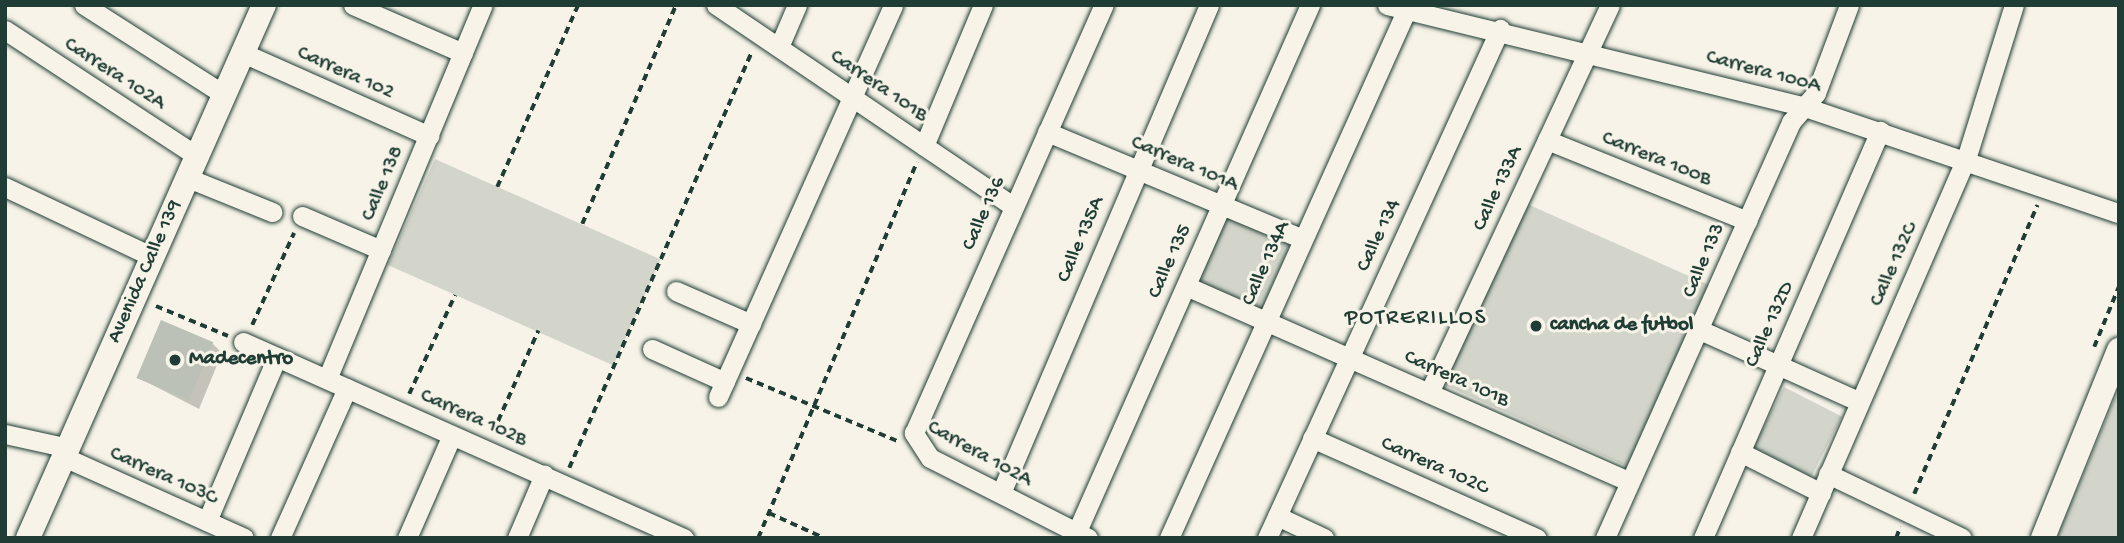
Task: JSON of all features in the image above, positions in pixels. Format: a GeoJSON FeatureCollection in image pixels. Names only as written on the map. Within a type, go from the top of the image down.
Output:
{"type":"FeatureCollection","features":[{"type":"Feature","properties":{"kind":"main road","name":"Avenida Calle 139"},"geometry":{"type":"LineString","coordinates":[[28,538],[264,5]]}},
{"type":"Feature","properties":{"kind":"main road"},"geometry":{"type":"LineString","coordinates":[[2043,538],[2119,350]]}},
{"type":"Feature","properties":{"kind":"street"},"geometry":{"type":"LineString","coordinates":[[84,5],[225,95]]}},
{"type":"Feature","properties":{"kind":"street"},"geometry":{"type":"LineString","coordinates":[[353,5],[463,53]]}},
{"type":"Feature","properties":{"kind":"street","name":"Calle 138"},"geometry":{"type":"LineString","coordinates":[[327,379],[483,5]]}},
{"type":"Feature","properties":{"kind":"street","name":"Carrera 101B"},"geometry":{"type":"LineString","coordinates":[[716,5],[1013,206]]}},
{"type":"Feature","properties":{"kind":"street"},"geometry":{"type":"LineString","coordinates":[[779,47],[797,5]]}},
{"type":"Feature","properties":{"kind":"street"},"geometry":{"type":"LineString","coordinates":[[652,349],[724,383],[893,5]]}},
{"type":"Feature","properties":{"kind":"street"},"geometry":{"type":"LineString","coordinates":[[924,146],[983,5]]}},
{"type":"Feature","properties":{"kind":"street","name":"Calle 136"},"geometry":{"type":"LineString","coordinates":[[916,443],[916,422],[1104,5]]}},
{"type":"Feature","properties":{"kind":"street","name":"Calle 135A"},"geometry":{"type":"LineString","coordinates":[[1001,494],[1136,169],[1209,5]]}},
{"type":"Feature","properties":{"kind":"street","name":"Calle 135"},"geometry":{"type":"LineString","coordinates":[[1080,536],[1221,205],[1310,5]]}},
{"type":"Feature","properties":{"kind":"street","name":"Carrera 100A"},"geometry":{"type":"LineString","coordinates":[[1387,5],[1500,29],[1805,107],[1966,159],[2119,213]]}},
{"type":"Feature","properties":{"kind":"street","name":"Calle 133A"},"geometry":{"type":"LineString","coordinates":[[1429,393],[1548,140],[1585,50],[1610,5]]}},
{"type":"Feature","properties":{"kind":"street","name":"Calle 133"},"geometry":{"type":"LineString","coordinates":[[1605,538],[1791,122],[1816,93],[1849,5]]}},
{"type":"Feature","properties":{"kind":"street","name":"Calle 132C"},"geometry":{"type":"LineString","coordinates":[[1801,538],[1966,159],[2014,5]]}},
{"type":"Feature","properties":{"kind":"street","name":"Calle 134A"},"geometry":{"type":"LineString","coordinates":[[1169,538],[1407,9]]}},
{"type":"Feature","properties":{"kind":"street","name":"Calle 134"},"geometry":{"type":"LineString","coordinates":[[1267,538],[1500,29]]}},
{"type":"Feature","properties":{"kind":"street","name":"Carrera 102A"},"geometry":{"type":"LineString","coordinates":[[5,30],[192,167],[272,212]]}},
{"type":"Feature","properties":{"kind":"street","name":"Carrera 102"},"geometry":{"type":"LineString","coordinates":[[243,53],[429,136]]}},
{"type":"Feature","properties":{"kind":"street","name":"Calle 132D"},"geometry":{"type":"LineString","coordinates":[[1703,538],[1880,131]]}},
{"type":"Feature","properties":{"kind":"street","name":"Carrera 101A"},"geometry":{"type":"LineString","coordinates":[[1047,132],[1303,239]]}},
{"type":"Feature","properties":{"kind":"street","name":"Carrera 100B"},"geometry":{"type":"LineString","coordinates":[[1548,140],[1747,221]]}},
{"type":"Feature","properties":{"kind":"street"},"geometry":{"type":"LineString","coordinates":[[5,187],[153,257]]}},
{"type":"Feature","properties":{"kind":"street"},"geometry":{"type":"LineString","coordinates":[[302,216],[381,250]]}},
{"type":"Feature","properties":{"kind":"street","name":"Carrera 101B"},"geometry":{"type":"LineString","coordinates":[[1186,286],[1630,482]]}},
{"type":"Feature","properties":{"kind":"street"},"geometry":{"type":"LineString","coordinates":[[676,291],[751,324]]}},
{"type":"Feature","properties":{"kind":"street"},"geometry":{"type":"LineString","coordinates":[[1700,330],[1860,402]]}},
{"type":"Feature","properties":{"kind":"street","name":"Carrera 102B"},"geometry":{"type":"LineString","coordinates":[[243,342],[684,538]]}},
{"type":"Feature","properties":{"kind":"street"},"geometry":{"type":"LineString","coordinates":[[207,521],[277,357]]}},
{"type":"Feature","properties":{"kind":"street"},"geometry":{"type":"LineString","coordinates":[[280,538],[346,388]]}},
{"type":"Feature","properties":{"kind":"street","name":"Carrera 103C"},"geometry":{"type":"LineString","coordinates":[[5,434],[66,452],[244,538]]}},
{"type":"Feature","properties":{"kind":"street"},"geometry":{"type":"LineString","coordinates":[[407,538],[452,435]]}},
{"type":"Feature","properties":{"kind":"street","name":"Carrera 102C"},"geometry":{"type":"LineString","coordinates":[[1312,438],[1510,533],[1537,538]]}},
{"type":"Feature","properties":{"kind":"street","name":"Carrera 102A"},"geometry":{"type":"LineString","coordinates":[[916,443],[930,458],[1080,536]]}},
{"type":"Feature","properties":{"kind":"street"},"geometry":{"type":"LineString","coordinates":[[1740,452],[1821,493]]}},
{"type":"Feature","properties":{"kind":"street"},"geometry":{"type":"LineString","coordinates":[[1828,474],[1962,538]]}},
{"type":"Feature","properties":{"kind":"street"},"geometry":{"type":"LineString","coordinates":[[517,538],[544,475]]}},
{"type":"Feature","properties":{"kind":"street"},"geometry":{"type":"LineString","coordinates":[[1277,516],[1324,538]]}},
{"type":"Feature","properties":{"kind":"path"},"geometry":{"type":"LineString","coordinates":[[497,187],[578,5]]}},
{"type":"Feature","properties":{"kind":"path"},"geometry":{"type":"LineString","coordinates":[[582,224],[676,5]]}},
{"type":"Feature","properties":{"kind":"path"},"geometry":{"type":"LineString","coordinates":[[563,484],[759,34]]}},
{"type":"Feature","properties":{"kind":"path"},"geometry":{"type":"LineString","coordinates":[[758,538],[924,146]]}},
{"type":"Feature","properties":{"kind":"path"},"geometry":{"type":"LineString","coordinates":[[1896,538],[2045,187]]}},
{"type":"Feature","properties":{"kind":"path"},"geometry":{"type":"LineString","coordinates":[[156,306],[243,342],[302,216]]}},
{"type":"Feature","properties":{"kind":"path"},"geometry":{"type":"LineString","coordinates":[[400,412],[456,295]]}},
{"type":"Feature","properties":{"kind":"path"},"geometry":{"type":"LineString","coordinates":[[485,450],[538,331]]}},
{"type":"Feature","properties":{"kind":"path","name":"Carrera 102A"},"geometry":{"type":"LineString","coordinates":[[724,383],[814,406],[892,440],[916,443]]}},
{"type":"Feature","properties":{"kind":"path"},"geometry":{"type":"LineString","coordinates":[[769,513],[824,538]]}},
{"type":"Feature","properties":{"kind":"shaded area"},"geometry":{"type":"Polygon","coordinates":[[[435,159],[661,259],[613,365],[388,265],[435,159]]]}},
{"type":"Feature","properties":{"kind":"shaded area"},"geometry":{"type":"Polygon","coordinates":[[[1525,203],[1712,286],[1631,468],[1444,385],[1525,203]]]}},
{"type":"Feature","properties":{"kind":"shaded area"},"geometry":{"type":"Polygon","coordinates":[[[1227,217],[1290,245],[1261,310],[1198,282],[1227,217]]]}},
{"type":"Feature","properties":{"kind":"shaded area"},"geometry":{"type":"Polygon","coordinates":[[[1784,387],[1842,417],[1811,478],[1753,448],[1784,387]]]}},
{"type":"Feature","properties":{"kind":"shaded area"},"geometry":{"type":"Polygon","coordinates":[[[2119,388],[2119,538],[2057,538],[2119,388]]]}},
{"type":"Feature","properties":{"kind":"building","name":"Madecentro"},"geometry":{"type":"Polygon","coordinates":[[[161,320],[213,342],[189,400],[136,378],[161,320]]]}},
{"type":"Feature","properties":{"kind":"place","name":"cancha de futbol"},"geometry":{"type":"Point","coordinates":[1536,326]}},
{"type":"Feature","properties":{"kind":"place","name":"Madecentro"},"geometry":{"type":"Point","coordinates":[175,360]}},
{"type":"Feature","properties":{"kind":"district","name":"POTRERILLOS"},"geometry":{"type":"Point","coordinates":[1416,319]}}]}
